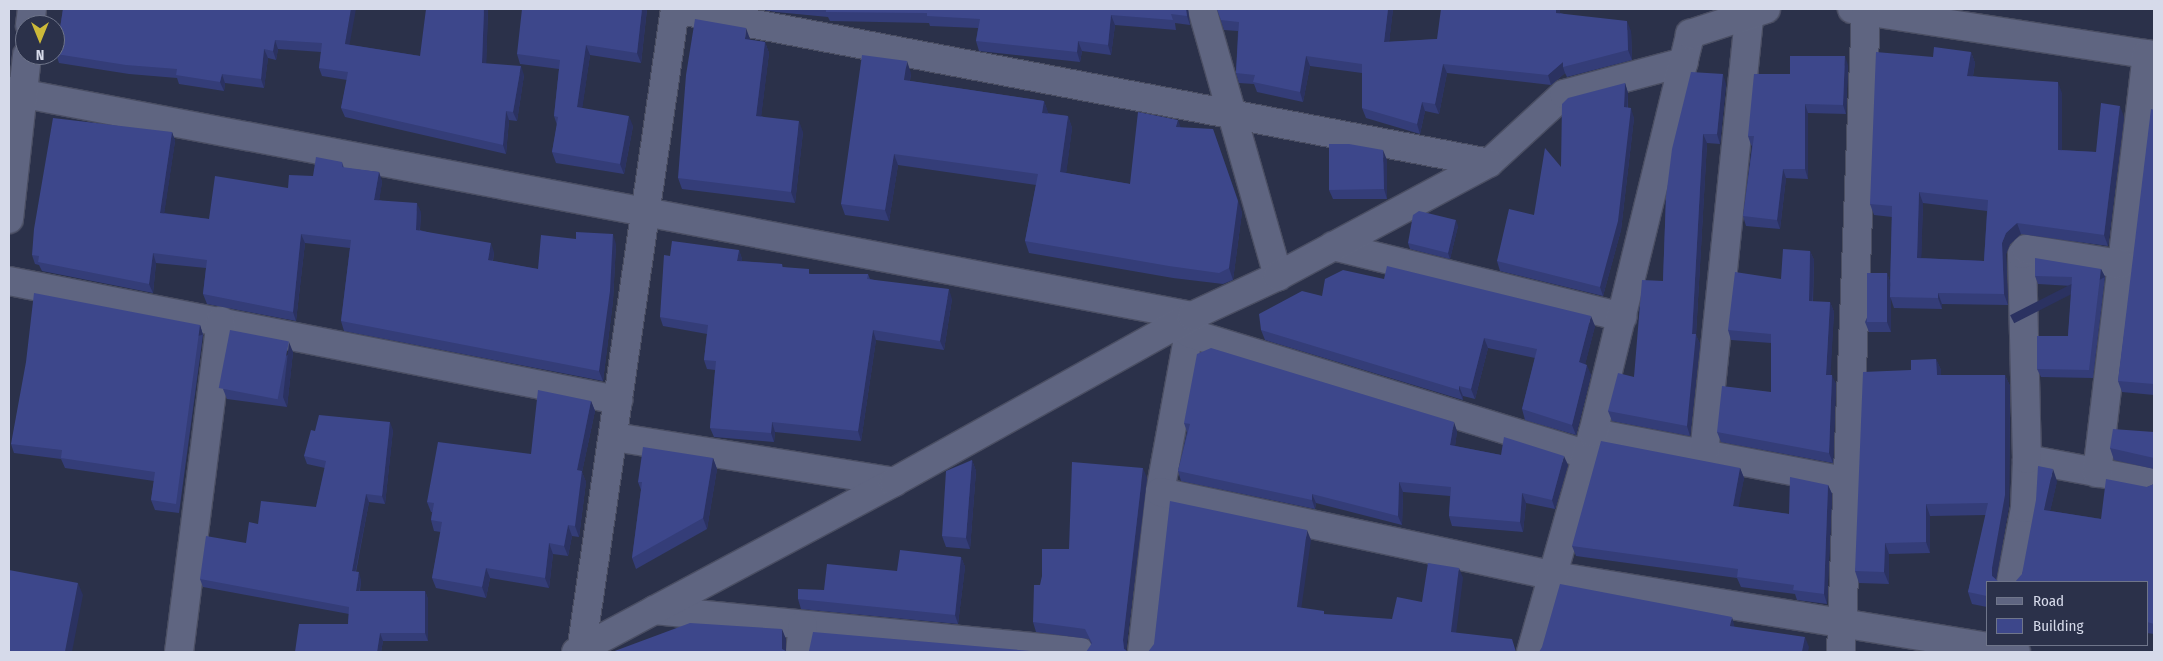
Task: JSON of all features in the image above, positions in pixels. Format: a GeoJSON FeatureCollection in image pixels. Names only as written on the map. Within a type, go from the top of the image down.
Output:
{"type":"FeatureCollection","features":[{"type":"Feature","properties":{"kind":"street"},"geometry":{"type":"LineString","coordinates":[[579,651],[614,437],[675,9],[1489,163]]}},
{"type":"Feature","properties":{"kind":"street"},"geometry":{"type":"LineString","coordinates":[[1202,9],[1278,276]]}},
{"type":"Feature","properties":{"kind":"street"},"geometry":{"type":"LineString","coordinates":[[1841,652],[1850,482],[1859,10],[2151,55],[2121,264],[2097,473]]}},
{"type":"Feature","properties":{"kind":"street"},"geometry":{"type":"LineString","coordinates":[[1531,652],[1590,444],[1690,34],[1758,12],[1704,454]]}},
{"type":"Feature","properties":{"kind":"street"},"geometry":{"type":"LineString","coordinates":[[579,651],[1191,325],[1333,246],[1489,163],[1564,94],[1684,62]]}},
{"type":"Feature","properties":{"kind":"street"},"geometry":{"type":"LineString","coordinates":[[9,219],[15,93],[24,65]]}},
{"type":"Feature","properties":{"kind":"street"},"geometry":{"type":"LineString","coordinates":[[15,93],[645,212],[1191,325],[1590,444],[1704,454],[1850,482]]}},
{"type":"Feature","properties":{"kind":"street"},"geometry":{"type":"LineString","coordinates":[[1333,246],[1622,317]]}},
{"type":"Feature","properties":{"kind":"street"},"geometry":{"type":"LineString","coordinates":[[2010,581],[2025,508],[2027,459],[2022,254],[2026,249],[2121,264]]}},
{"type":"Feature","properties":{"kind":"street"},"geometry":{"type":"LineString","coordinates":[[9,281],[618,400]]}},
{"type":"Feature","properties":{"kind":"street"},"geometry":{"type":"LineString","coordinates":[[179,652],[221,321]]}},
{"type":"Feature","properties":{"kind":"street"},"geometry":{"type":"LineString","coordinates":[[1142,652],[1160,492],[1191,325]]}},
{"type":"Feature","properties":{"kind":"street"},"geometry":{"type":"LineString","coordinates":[[614,437],[894,482]]}},
{"type":"Feature","properties":{"kind":"street"},"geometry":{"type":"LineString","coordinates":[[2027,459],[2154,483]]}},
{"type":"Feature","properties":{"kind":"street"},"geometry":{"type":"LineString","coordinates":[[1160,492],[1554,576],[2004,649]]}},
{"type":"Feature","properties":{"kind":"street"},"geometry":{"type":"LineString","coordinates":[[654,610],[1080,652]]}},
{"type":"Feature","properties":{"kind":"street"},"geometry":{"type":"LineString","coordinates":[[800,652],[803,625]]}},
{"type":"Feature","properties":{"kind":"building"},"geometry":{"type":"Polygon","coordinates":[[[63,9],[351,9],[345,44],[420,56],[426,9],[484,9],[482,63],[521,66],[513,112],[506,111],[503,145],[341,108],[348,72],[319,68],[322,43],[275,40],[273,51],[264,49],[261,79],[222,74],[220,82],[176,75],[177,69],[126,65],[65,55],[65,15],[62,15],[63,9]]]}},
{"type":"Feature","properties":{"kind":"building"},"geometry":{"type":"Polygon","coordinates":[[[522,9],[642,9],[637,53],[586,45],[577,107],[629,116],[620,164],[552,152],[558,117],[554,116],[560,60],[517,54],[522,9]]]}},
{"type":"Feature","properties":{"kind":"building"},"geometry":{"type":"Polygon","coordinates":[[[826,9],[1186,9],[1187,16],[1171,14],[1173,20],[1111,15],[1108,45],[1078,41],[1077,52],[976,41],[980,19],[927,16],[927,13],[826,12],[826,9]]]}},
{"type":"Feature","properties":{"kind":"building"},"geometry":{"type":"Polygon","coordinates":[[[1217,9],[1388,9],[1384,42],[1437,39],[1441,9],[1556,9],[1556,13],[1627,21],[1628,50],[1563,67],[1563,62],[1548,75],[1443,64],[1435,104],[1422,102],[1417,124],[1362,108],[1362,64],[1306,56],[1300,92],[1253,82],[1255,75],[1236,73],[1239,22],[1221,20],[1217,9]]]}},
{"type":"Feature","properties":{"kind":"building"},"geometry":{"type":"Polygon","coordinates":[[[695,19],[746,28],[745,39],[765,42],[756,116],[799,121],[791,192],[678,178],[686,75],[695,19]]]}},
{"type":"Feature","properties":{"kind":"building"},"geometry":{"type":"Polygon","coordinates":[[[1934,47],[1971,52],[1967,76],[2058,82],[2058,150],[2096,152],[2101,103],[2120,106],[2104,235],[2017,223],[2006,233],[2002,243],[2004,294],[1938,293],[1938,298],[1890,297],[1892,206],[1870,204],[1876,52],[1933,57],[1934,47]],[[1919,192],[1917,258],[1984,261],[1988,200],[1919,192]]]}},
{"type":"Feature","properties":{"kind":"building"},"geometry":{"type":"Polygon","coordinates":[[[862,55],[907,61],[904,80],[1044,101],[1042,113],[1068,116],[1060,172],[1130,184],[1138,112],[1178,120],[1176,127],[1213,129],[1238,201],[1229,268],[1219,273],[1025,241],[1038,174],[894,154],[885,210],[841,204],[862,55]]]}},
{"type":"Feature","properties":{"kind":"building"},"geometry":{"type":"Polygon","coordinates":[[[1790,56],[1845,56],[1843,105],[1805,104],[1805,169],[1783,169],[1777,220],[1743,216],[1754,136],[1748,136],[1754,74],[1790,74],[1790,56]]]}},
{"type":"Feature","properties":{"kind":"building"},"geometry":{"type":"Polygon","coordinates":[[[1691,72],[1723,74],[1717,134],[1703,134],[1692,334],[1696,334],[1687,426],[1608,411],[1618,373],[1634,377],[1642,280],[1663,281],[1666,197],[1672,149],[1691,72]]]}},
{"type":"Feature","properties":{"kind":"building"},"geometry":{"type":"Polygon","coordinates":[[[1625,83],[1624,107],[1631,108],[1618,221],[1600,287],[1497,261],[1509,209],[1534,215],[1545,148],[1561,167],[1562,104],[1568,98],[1625,83]]]}},
{"type":"Feature","properties":{"kind":"building"},"geometry":{"type":"Polygon","coordinates":[[[2151,109],[2154,110],[2154,384],[2118,381],[2151,109]]]}},
{"type":"Feature","properties":{"kind":"building"},"geometry":{"type":"Polygon","coordinates":[[[53,118],[172,132],[160,213],[209,219],[215,176],[288,188],[289,175],[313,176],[316,157],[342,162],[342,167],[379,172],[374,200],[417,203],[416,230],[491,243],[488,260],[538,269],[541,235],[576,239],[576,232],[613,234],[610,291],[599,371],[341,321],[351,240],[301,234],[293,312],[203,294],[207,260],[153,253],[149,284],[38,262],[39,256],[32,255],[34,229],[53,118]]]}},
{"type":"Feature","properties":{"kind":"building"},"geometry":{"type":"Polygon","coordinates":[[[1329,144],[1349,144],[1383,150],[1384,189],[1329,190],[1329,144]]]}},
{"type":"Feature","properties":{"kind":"building"},"geometry":{"type":"Polygon","coordinates":[[[1419,211],[1456,220],[1448,253],[1408,243],[1413,215],[1419,211]]]}},
{"type":"Feature","properties":{"kind":"building"},"geometry":{"type":"Polygon","coordinates":[[[672,241],[739,250],[737,261],[782,264],[782,267],[809,269],[809,274],[868,274],[867,279],[949,289],[940,341],[873,330],[858,431],[772,422],[771,433],[710,428],[716,361],[704,360],[708,325],[660,317],[664,255],[670,256],[672,241]]]}},
{"type":"Feature","properties":{"kind":"building"},"geometry":{"type":"Polygon","coordinates":[[[1783,249],[1810,251],[1809,301],[1830,302],[1826,375],[1832,375],[1829,453],[1717,432],[1722,386],[1771,392],[1771,334],[1728,330],[1735,272],[1781,279],[1783,249]]]}},
{"type":"Feature","properties":{"kind":"building"},"geometry":{"type":"Polygon","coordinates":[[[2035,258],[2101,269],[2089,370],[2037,369],[2037,336],[2068,336],[2072,277],[2035,276],[2035,258]]]}},
{"type":"Feature","properties":{"kind":"building"},"geometry":{"type":"Polygon","coordinates":[[[1387,266],[1591,316],[1579,362],[1587,365],[1572,425],[1522,409],[1537,349],[1484,338],[1471,389],[1459,386],[1459,390],[1261,330],[1259,314],[1302,291],[1322,296],[1325,279],[1343,270],[1384,279],[1387,266]]]}},
{"type":"Feature","properties":{"kind":"building"},"geometry":{"type":"Polygon","coordinates":[[[1867,273],[1887,273],[1887,322],[1867,322],[1867,273]]]}},
{"type":"Feature","properties":{"kind":"building"},"geometry":{"type":"Polygon","coordinates":[[[34,293],[200,325],[176,504],[151,500],[155,472],[61,458],[62,450],[11,444],[26,362],[34,293]]]}},
{"type":"Feature","properties":{"kind":"building"},"geometry":{"type":"Polygon","coordinates":[[[230,330],[289,341],[278,399],[219,388],[230,330]]]}},
{"type":"Feature","properties":{"kind":"building"},"geometry":{"type":"Polygon","coordinates":[[[1211,348],[1454,422],[1450,445],[1501,455],[1504,437],[1564,456],[1552,500],[1522,493],[1520,522],[1449,516],[1451,487],[1399,482],[1398,516],[1312,494],[1312,500],[1178,471],[1190,424],[1184,423],[1197,354],[1211,348]]]}},
{"type":"Feature","properties":{"kind":"building"},"geometry":{"type":"Polygon","coordinates":[[[1936,359],[1937,375],[2005,375],[2005,495],[1992,568],[1992,576],[1998,581],[1986,581],[1986,596],[1968,592],[1988,503],[1926,504],[1926,542],[1885,543],[1884,572],[1855,571],[1863,372],[1911,370],[1911,360],[1936,359]]]}},
{"type":"Feature","properties":{"kind":"building"},"geometry":{"type":"Polygon","coordinates":[[[538,390],[591,401],[577,470],[582,471],[575,526],[568,525],[564,546],[549,543],[545,578],[486,568],[482,587],[432,578],[442,522],[431,520],[434,503],[427,502],[438,442],[531,454],[538,390]]]}},
{"type":"Feature","properties":{"kind":"building"},"geometry":{"type":"Polygon","coordinates":[[[319,415],[390,422],[382,496],[366,494],[352,571],[359,572],[356,591],[425,591],[425,633],[380,633],[377,652],[295,652],[299,624],[348,624],[349,607],[200,579],[206,536],[246,543],[249,522],[258,524],[261,501],[316,507],[326,461],[304,456],[311,430],[315,431],[319,415]]]}},
{"type":"Feature","properties":{"kind":"building"},"geometry":{"type":"Polygon","coordinates":[[[2113,429],[2154,432],[2154,458],[2110,448],[2113,429]]]}},
{"type":"Feature","properties":{"kind":"building"},"geometry":{"type":"Polygon","coordinates":[[[1601,441],[1740,468],[1733,506],[1789,514],[1790,477],[1828,485],[1824,594],[1793,590],[1794,585],[1737,577],[1738,569],[1572,546],[1601,441]]]}},
{"type":"Feature","properties":{"kind":"building"},"geometry":{"type":"Polygon","coordinates":[[[643,447],[713,458],[703,518],[632,558],[642,482],[638,482],[643,447]]]}},
{"type":"Feature","properties":{"kind":"building"},"geometry":{"type":"Polygon","coordinates":[[[972,460],[966,538],[942,536],[946,471],[972,460]]]}},
{"type":"Feature","properties":{"kind":"building"},"geometry":{"type":"Polygon","coordinates":[[[1072,462],[1143,468],[1123,640],[1124,649],[1129,652],[1086,652],[1092,643],[1085,629],[1033,622],[1034,585],[1040,585],[1042,576],[1042,549],[1069,549],[1072,462]]]}},
{"type":"Feature","properties":{"kind":"building"},"geometry":{"type":"Polygon","coordinates":[[[2038,466],[2053,469],[2044,510],[2101,519],[2106,479],[2147,487],[2154,484],[2154,624],[2148,622],[2148,581],[2016,581],[2022,574],[2036,500],[2038,466]]]}},
{"type":"Feature","properties":{"kind":"building"},"geometry":{"type":"Polygon","coordinates":[[[1170,501],[1307,530],[1297,607],[1324,611],[1324,614],[1392,619],[1397,597],[1422,602],[1428,563],[1459,568],[1451,632],[1512,639],[1516,652],[1148,652],[1154,644],[1170,501]]]}},
{"type":"Feature","properties":{"kind":"building"},"geometry":{"type":"Polygon","coordinates":[[[900,550],[961,557],[955,615],[798,599],[798,589],[824,590],[827,564],[897,571],[900,550]]]}},
{"type":"Feature","properties":{"kind":"building"},"geometry":{"type":"Polygon","coordinates":[[[9,570],[78,583],[65,652],[9,652],[9,570]]]}},
{"type":"Feature","properties":{"kind":"building"},"geometry":{"type":"Polygon","coordinates":[[[1560,584],[1732,617],[1730,626],[1805,637],[1802,652],[1539,652],[1560,584]]]}},
{"type":"Feature","properties":{"kind":"building"},"geometry":{"type":"Polygon","coordinates":[[[690,623],[782,629],[782,649],[788,652],[612,652],[690,623]]]}},
{"type":"Feature","properties":{"kind":"building"},"geometry":{"type":"Polygon","coordinates":[[[813,632],[1043,652],[806,652],[809,651],[813,632]]]}}]}
